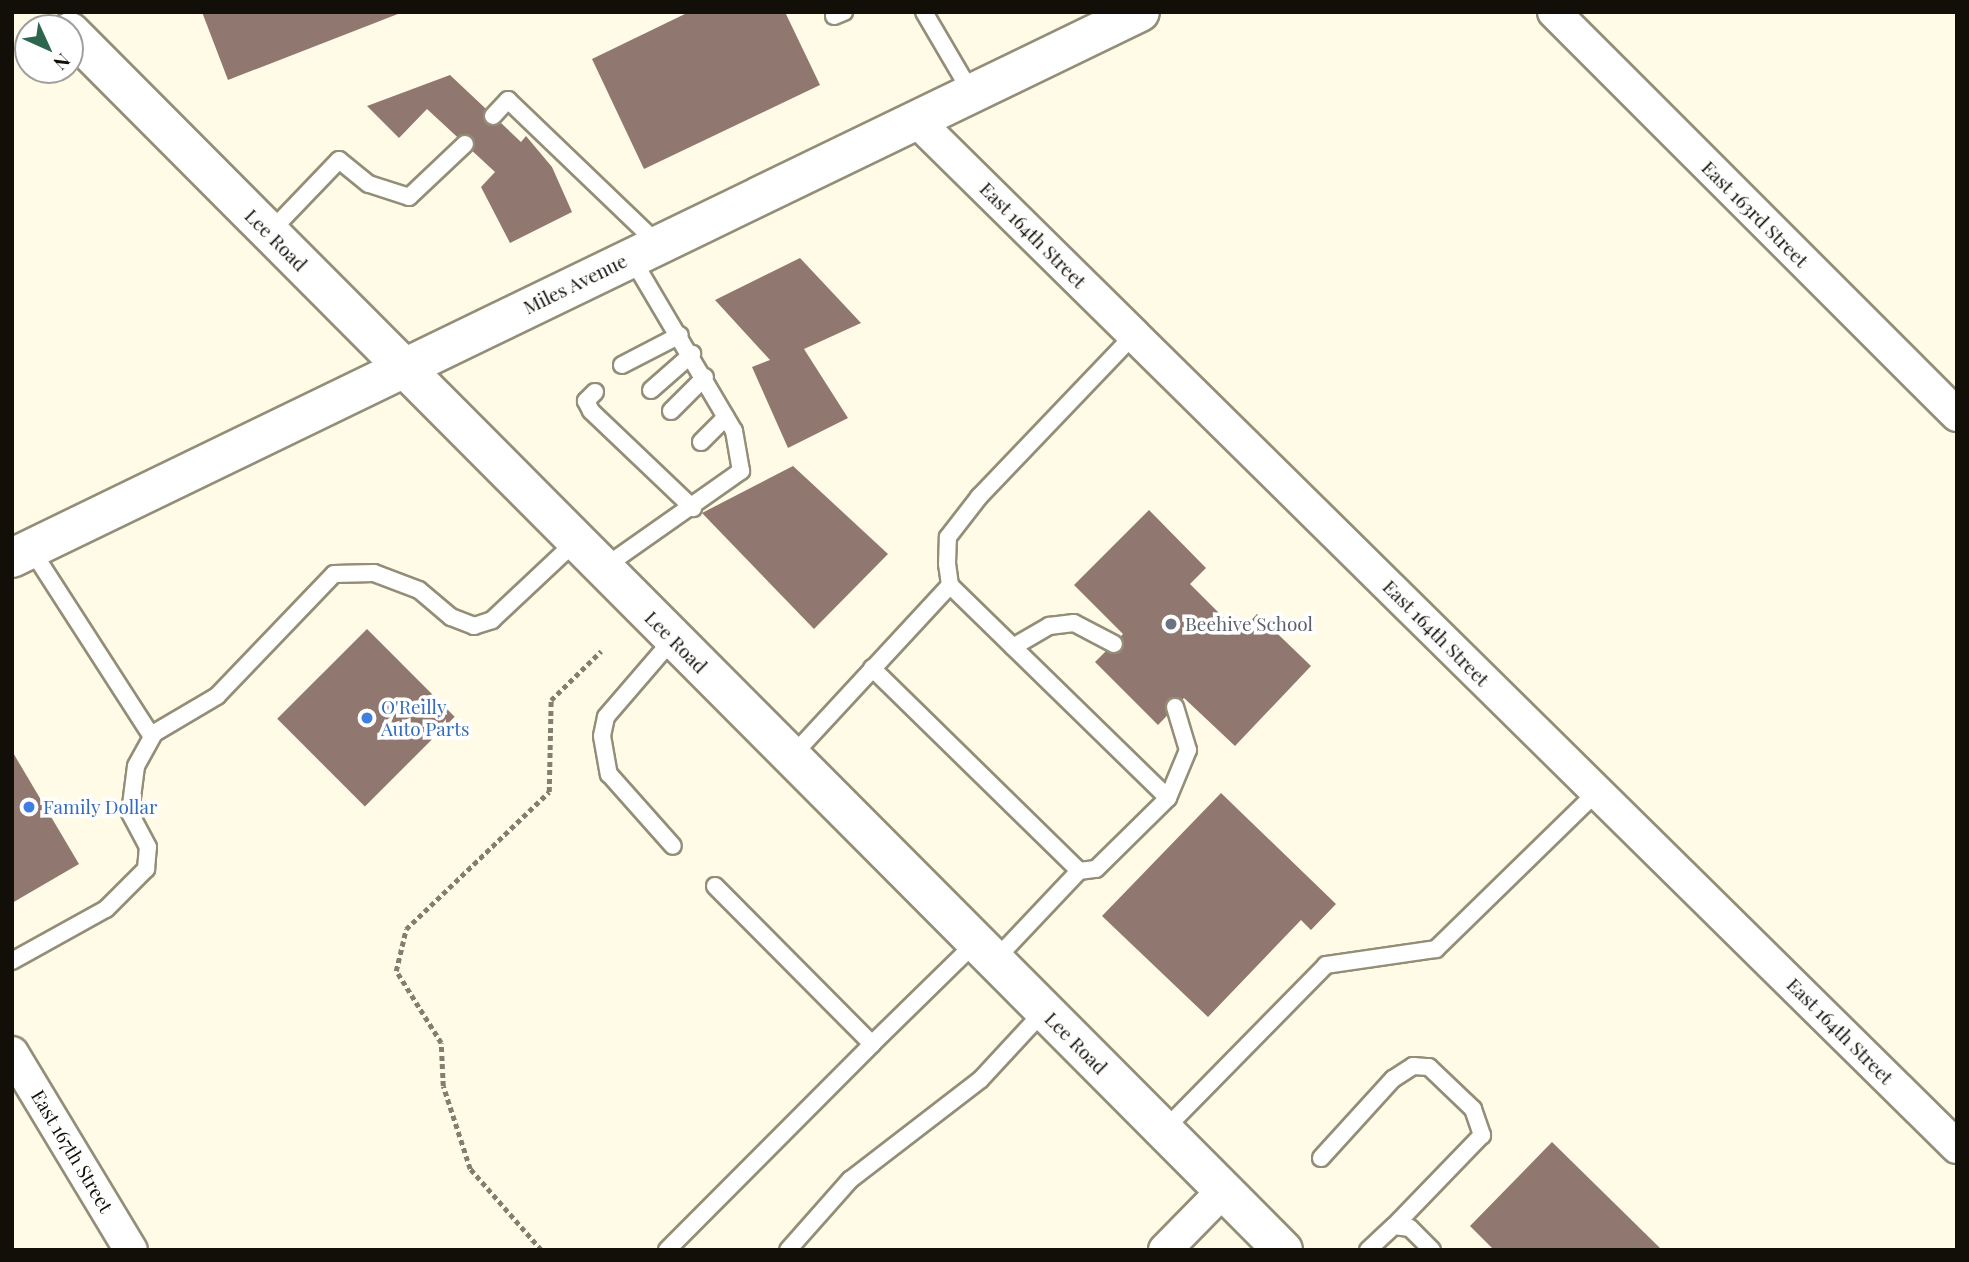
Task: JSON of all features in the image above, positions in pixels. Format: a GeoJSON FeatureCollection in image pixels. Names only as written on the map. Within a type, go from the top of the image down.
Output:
{"type":"FeatureCollection","features":[{"type":"Feature","properties":{"kind":"main road","name":"Miles Avenue"},"geometry":{"type":"LineString","coordinates":[[22,553],[1140,12]]}},
{"type":"Feature","properties":{"kind":"main road","name":"Lee Road"},"geometry":{"type":"LineString","coordinates":[[84,46],[1283,1250]]}},
{"type":"Feature","properties":{"kind":"street","name":"East 163rd Street"},"geometry":{"type":"LineString","coordinates":[[1554,12],[1957,415]]}},
{"type":"Feature","properties":{"kind":"street","name":"East 164th Street"},"geometry":{"type":"LineString","coordinates":[[915,119],[1957,1147]]}},
{"type":"Feature","properties":{"kind":"street","name":"East 167th Street"},"geometry":{"type":"LineString","coordinates":[[12,1053],[130,1249]]}},
{"type":"Feature","properties":{"kind":"street"},"geometry":{"type":"LineString","coordinates":[[1166,1250],[1224,1190]]}},
{"type":"Feature","properties":{"kind":"lane"},"geometry":{"type":"LineString","coordinates":[[924,12],[971,92]]}},
{"type":"Feature","properties":{"kind":"lane"},"geometry":{"type":"LineString","coordinates":[[494,116],[508,100],[645,250],[680,335],[705,377],[742,452],[741,471],[693,508],[650,530],[603,568]]}},
{"type":"Feature","properties":{"kind":"lane"},"geometry":{"type":"LineString","coordinates":[[269,233],[338,160],[369,184],[409,197],[465,144]]}},
{"type":"Feature","properties":{"kind":"lane"},"geometry":{"type":"LineString","coordinates":[[622,365],[680,335]]}},
{"type":"Feature","properties":{"kind":"lane"},"geometry":{"type":"LineString","coordinates":[[1134,335],[948,537],[950,585],[1168,799]]}},
{"type":"Feature","properties":{"kind":"lane"},"geometry":{"type":"LineString","coordinates":[[651,390],[692,354]]}},
{"type":"Feature","properties":{"kind":"lane"},"geometry":{"type":"LineString","coordinates":[[671,411],[705,377]]}},
{"type":"Feature","properties":{"kind":"lane"},"geometry":{"type":"LineString","coordinates":[[595,392],[586,401],[669,476],[693,508]]}},
{"type":"Feature","properties":{"kind":"lane"},"geometry":{"type":"LineString","coordinates":[[701,442],[726,417]]}},
{"type":"Feature","properties":{"kind":"lane"},"geometry":{"type":"LineString","coordinates":[[22,553],[150,735],[216,696],[334,573],[374,573],[419,590],[451,617],[474,626],[492,620],[576,541]]}},
{"type":"Feature","properties":{"kind":"lane"},"geometry":{"type":"LineString","coordinates":[[791,757],[950,585]]}},
{"type":"Feature","properties":{"kind":"lane"},"geometry":{"type":"LineString","coordinates":[[1013,647],[1049,625],[1074,623],[1114,644]]}},
{"type":"Feature","properties":{"kind":"lane"},"geometry":{"type":"LineString","coordinates":[[673,639],[606,717],[601,736],[609,774],[673,846]]}},
{"type":"Feature","properties":{"kind":"lane"},"geometry":{"type":"LineString","coordinates":[[872,668],[1079,871]]}},
{"type":"Feature","properties":{"kind":"lane"},"geometry":{"type":"LineString","coordinates":[[667,1250],[872,1044],[1079,871],[1096,869],[1168,799],[1188,750],[1175,707]]}},
{"type":"Feature","properties":{"kind":"lane"},"geometry":{"type":"LineString","coordinates":[[12,961],[106,909],[146,869],[148,847],[130,813],[136,766],[155,732]]}},
{"type":"Feature","properties":{"kind":"lane"},"geometry":{"type":"LineString","coordinates":[[1164,1130],[1326,965],[1436,948],[1597,792]]}},
{"type":"Feature","properties":{"kind":"lane"},"geometry":{"type":"LineString","coordinates":[[715,886],[872,1044]]}},
{"type":"Feature","properties":{"kind":"lane"},"geometry":{"type":"LineString","coordinates":[[788,1250],[850,1180],[981,1079],[1044,1011]]}},
{"type":"Feature","properties":{"kind":"lane"},"geometry":{"type":"LineString","coordinates":[[1321,1158],[1393,1079],[1413,1066],[1429,1067],[1473,1109],[1482,1135],[1368,1250]]}},
{"type":"Feature","properties":{"kind":"lane"},"geometry":{"type":"LineString","coordinates":[[1394,1226],[1410,1228],[1432,1250]]}},
{"type":"Feature","properties":{"kind":"path"},"geometry":{"type":"LineString","coordinates":[[541,1250],[470,1168],[443,1086],[441,1043],[396,971],[407,929],[549,792],[551,699],[601,651]]}},
{"type":"Feature","properties":{"kind":"building"},"geometry":{"type":"Polygon","coordinates":[[[202,12],[403,12],[228,80],[202,12]]]}},
{"type":"Feature","properties":{"kind":"building"},"geometry":{"type":"Polygon","coordinates":[[[689,12],[785,12],[820,85],[644,169],[592,59],[689,12]]]}},
{"type":"Feature","properties":{"kind":"building"},"geometry":{"type":"Polygon","coordinates":[[[450,75],[521,142],[526,136],[552,167],[572,212],[510,243],[481,187],[495,172],[427,109],[399,138],[367,106],[450,75]]]}},
{"type":"Feature","properties":{"kind":"building"},"geometry":{"type":"Polygon","coordinates":[[[800,258],[861,323],[804,349],[848,418],[788,448],[752,367],[770,360],[715,300],[800,258]]]}},
{"type":"Feature","properties":{"kind":"building"},"geometry":{"type":"Polygon","coordinates":[[[793,466],[888,554],[814,629],[702,513],[793,466]]]}},
{"type":"Feature","properties":{"kind":"building","name":"Beehive School"},"geometry":{"type":"Polygon","coordinates":[[[1149,510],[1206,568],[1190,584],[1239,633],[1257,614],[1311,666],[1235,746],[1184,698],[1158,725],[1095,662],[1123,634],[1074,585],[1149,510]]]}},
{"type":"Feature","properties":{"kind":"building","name":"O'Reilly Auto Parts"},"geometry":{"type":"Polygon","coordinates":[[[367,629],[455,717],[365,806],[277,719],[367,629]]]}},
{"type":"Feature","properties":{"kind":"building","name":"Family Dollar"},"geometry":{"type":"Polygon","coordinates":[[[12,751],[79,864],[12,903],[12,751]]]}},
{"type":"Feature","properties":{"kind":"building"},"geometry":{"type":"Polygon","coordinates":[[[1221,793],[1336,904],[1311,930],[1301,920],[1208,1017],[1102,916],[1221,793]]]}},
{"type":"Feature","properties":{"kind":"building"},"geometry":{"type":"Polygon","coordinates":[[[1552,1142],[1662,1250],[1494,1250],[1470,1226],[1552,1142]]]}},
{"type":"Feature","properties":{"kind":"place","name":"Beehive School"},"geometry":{"type":"Point","coordinates":[1171,624]}},
{"type":"Feature","properties":{"kind":"place","name":"O'Reilly Auto Parts"},"geometry":{"type":"Point","coordinates":[367,718]}},
{"type":"Feature","properties":{"kind":"place","name":"Family Dollar"},"geometry":{"type":"Point","coordinates":[29,807]}}]}
